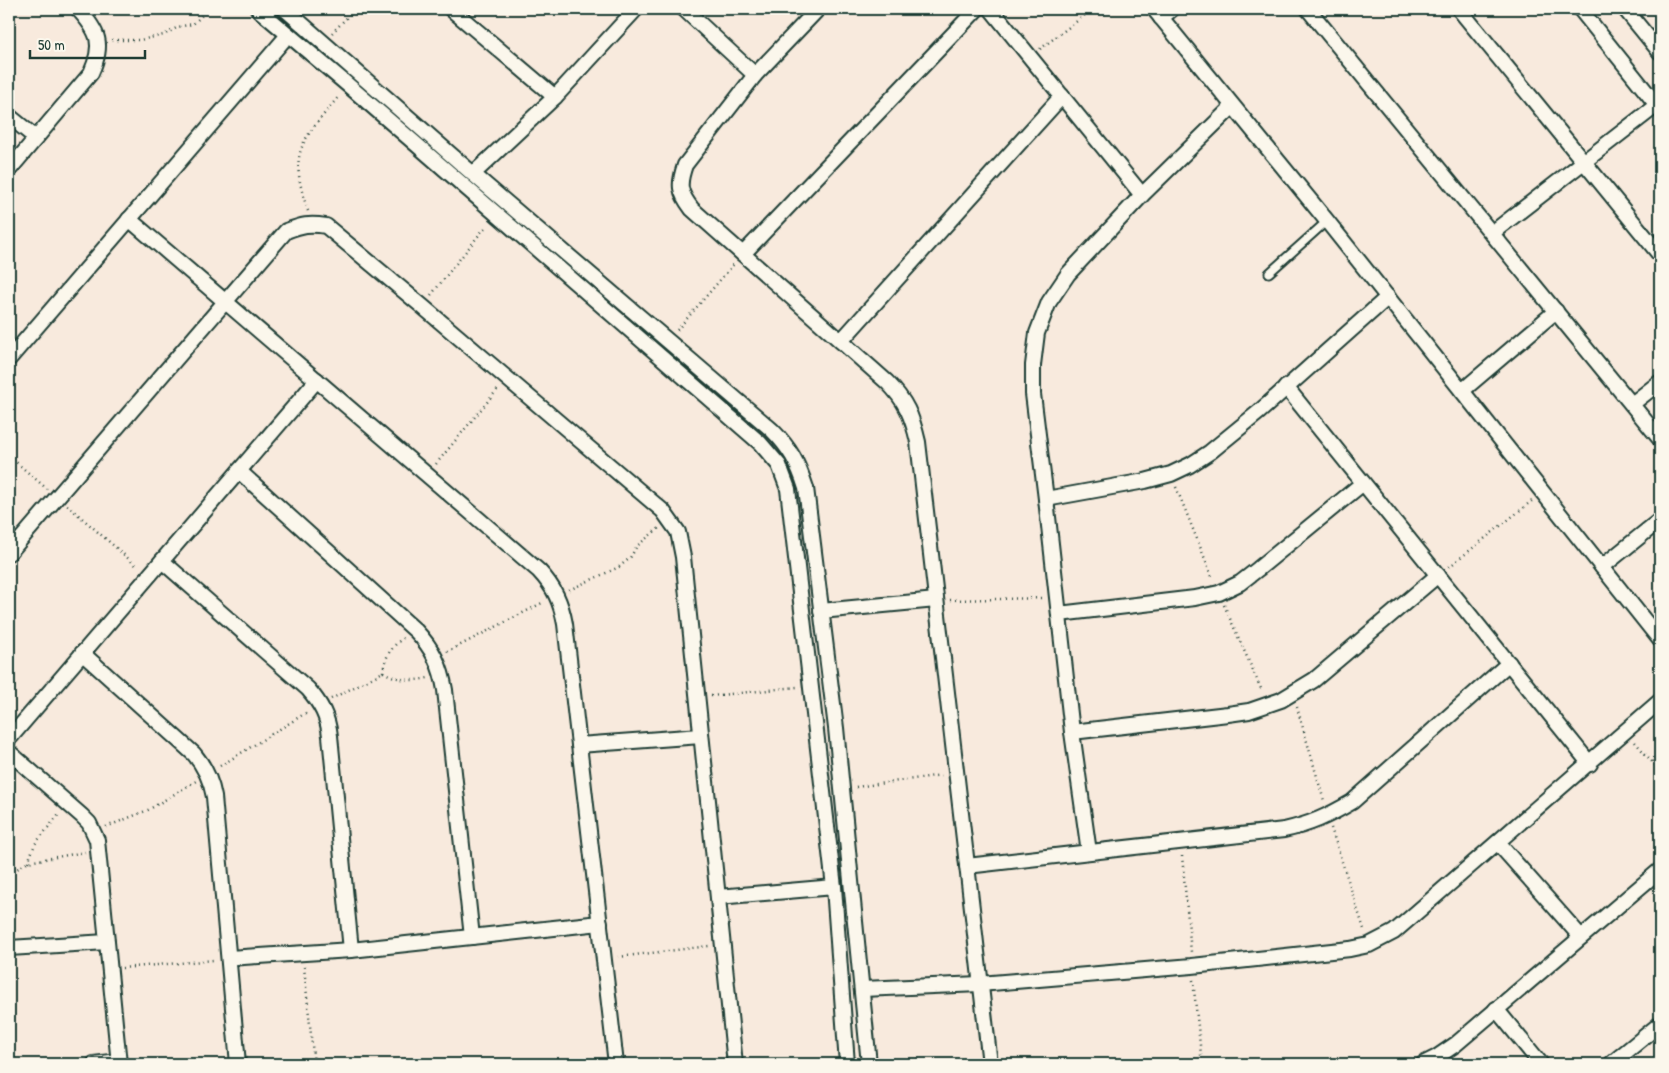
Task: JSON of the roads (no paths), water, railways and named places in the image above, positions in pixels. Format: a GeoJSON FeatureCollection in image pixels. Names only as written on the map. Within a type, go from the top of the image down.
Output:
{"type":"FeatureCollection","features":[{"type":"Feature","properties":{"kind":"street"},"geometry":{"type":"LineString","coordinates":[[9,170],[91,73],[98,57],[98,39],[91,23],[78,9]]}},
{"type":"Feature","properties":{"kind":"street"},"geometry":{"type":"LineString","coordinates":[[258,9],[760,443],[779,465],[788,489],[834,887],[847,1064]]}},
{"type":"Feature","properties":{"kind":"street"},"geometry":{"type":"LineString","coordinates":[[285,9],[473,174],[772,430],[791,451],[800,469],[806,488],[836,728],[869,1064]]}},
{"type":"Feature","properties":{"kind":"street"},"geometry":{"type":"LineString","coordinates":[[451,9],[555,97]]}},
{"type":"Feature","properties":{"kind":"street"},"geometry":{"type":"LineString","coordinates":[[473,174],[555,97],[636,9]]}},
{"type":"Feature","properties":{"kind":"street"},"geometry":{"type":"LineString","coordinates":[[684,9],[755,74]]}},
{"type":"Feature","properties":{"kind":"street"},"geometry":{"type":"LineString","coordinates":[[818,9],[755,74],[684,166],[680,181],[682,196],[692,209],[900,394],[909,409],[918,442],[990,1064]]}},
{"type":"Feature","properties":{"kind":"street"},"geometry":{"type":"LineString","coordinates":[[743,254],[977,9]]}},
{"type":"Feature","properties":{"kind":"street"},"geometry":{"type":"LineString","coordinates":[[991,9],[1142,195]]}},
{"type":"Feature","properties":{"kind":"street"},"geometry":{"type":"LineString","coordinates":[[1172,9],[1157,13],[1388,297],[1660,640]]}},
{"type":"Feature","properties":{"kind":"street"},"geometry":{"type":"LineString","coordinates":[[1308,9],[1660,440]]}},
{"type":"Feature","properties":{"kind":"street"},"geometry":{"type":"LineString","coordinates":[[1459,9],[1660,255]]}},
{"type":"Feature","properties":{"kind":"street"},"geometry":{"type":"LineString","coordinates":[[1492,233],[1584,161],[1658,107],[1580,9]]}},
{"type":"Feature","properties":{"kind":"street"},"geometry":{"type":"LineString","coordinates":[[1625,9],[1660,52]]}},
{"type":"Feature","properties":{"kind":"street"},"geometry":{"type":"LineString","coordinates":[[9,359],[288,35]]}},
{"type":"Feature","properties":{"kind":"street"},"geometry":{"type":"LineString","coordinates":[[841,341],[1062,96]]}},
{"type":"Feature","properties":{"kind":"street"},"geometry":{"type":"LineString","coordinates":[[1088,852],[1072,732],[1033,394],[1033,365],[1037,333],[1049,302],[1068,274],[1142,195],[1232,107]]}},
{"type":"Feature","properties":{"kind":"street"},"geometry":{"type":"LineString","coordinates":[[9,116],[36,138]]}},
{"type":"Feature","properties":{"kind":"street"},"geometry":{"type":"LineString","coordinates":[[129,219],[539,571],[557,595],[565,624],[616,1064]]}},
{"type":"Feature","properties":{"kind":"street"},"geometry":{"type":"LineString","coordinates":[[9,553],[286,231],[312,224],[326,226],[659,507],[671,520],[678,532],[682,545],[735,1064]]}},
{"type":"Feature","properties":{"kind":"street"},"geometry":{"type":"LineString","coordinates":[[1046,499],[1145,481],[1171,474],[1190,465],[1210,452],[1388,297]]}},
{"type":"Feature","properties":{"kind":"street"},"geometry":{"type":"LineString","coordinates":[[1462,391],[1556,311]]}},
{"type":"Feature","properties":{"kind":"street"},"geometry":{"type":"LineString","coordinates":[[9,739],[317,380]]}},
{"type":"Feature","properties":{"kind":"street"},"geometry":{"type":"LineString","coordinates":[[1632,404],[1660,382]]}},
{"type":"Feature","properties":{"kind":"street"},"geometry":{"type":"LineString","coordinates":[[1286,387],[1590,764]]}},
{"type":"Feature","properties":{"kind":"street"},"geometry":{"type":"LineString","coordinates":[[239,471],[416,631],[428,644],[436,658],[442,673],[446,700],[472,937]]}},
{"type":"Feature","properties":{"kind":"street"},"geometry":{"type":"LineString","coordinates":[[1059,614],[1219,594],[1240,584],[1363,483]]}},
{"type":"Feature","properties":{"kind":"street"},"geometry":{"type":"LineString","coordinates":[[1602,566],[1660,520]]}},
{"type":"Feature","properties":{"kind":"street"},"geometry":{"type":"LineString","coordinates":[[162,561],[308,689],[326,714],[330,736],[351,950]]}},
{"type":"Feature","properties":{"kind":"street"},"geometry":{"type":"LineString","coordinates":[[1072,732],[1248,711],[1281,700],[1314,680],[1438,575]]}},
{"type":"Feature","properties":{"kind":"street"},"geometry":{"type":"LineString","coordinates":[[821,611],[936,600]]}},
{"type":"Feature","properties":{"kind":"street"},"geometry":{"type":"LineString","coordinates":[[82,653],[194,754],[208,774],[214,797],[238,1064]]}},
{"type":"Feature","properties":{"kind":"street"},"geometry":{"type":"LineString","coordinates":[[967,866],[1284,830],[1307,825],[1328,816],[1359,796],[1509,663]]}},
{"type":"Feature","properties":{"kind":"street"},"geometry":{"type":"LineString","coordinates":[[862,989],[980,984],[1192,966],[1350,949],[1369,945],[1394,932],[1590,764],[1660,701]]}},
{"type":"Feature","properties":{"kind":"street"},"geometry":{"type":"LineString","coordinates":[[816,731],[836,728]]}},
{"type":"Feature","properties":{"kind":"street"},"geometry":{"type":"LineString","coordinates":[[579,745],[701,736]]}},
{"type":"Feature","properties":{"kind":"street"},"geometry":{"type":"LineString","coordinates":[[9,752],[89,823],[94,831],[98,850],[111,969],[119,1063],[94,1064]]}},
{"type":"Feature","properties":{"kind":"street"},"geometry":{"type":"LineString","coordinates":[[1498,843],[1581,937]]}},
{"type":"Feature","properties":{"kind":"street"},"geometry":{"type":"LineString","coordinates":[[1423,1064],[1456,1044],[1660,870]]}},
{"type":"Feature","properties":{"kind":"street"},"geometry":{"type":"LineString","coordinates":[[718,897],[834,887]]}},
{"type":"Feature","properties":{"kind":"street"},"geometry":{"type":"LineString","coordinates":[[229,958],[351,950],[600,922]]}},
{"type":"Feature","properties":{"kind":"street"},"geometry":{"type":"LineString","coordinates":[[9,948],[108,942]]}},
{"type":"Feature","properties":{"kind":"street"},"geometry":{"type":"LineString","coordinates":[[1496,1009],[1541,1064]]}},
{"type":"Feature","properties":{"kind":"street"},"geometry":{"type":"LineString","coordinates":[[1611,1064],[1660,1024]]}},
{"type":"Feature","properties":{"kind":"lane"},"geometry":{"type":"LineString","coordinates":[[1269,273],[1327,221]]}}]}
